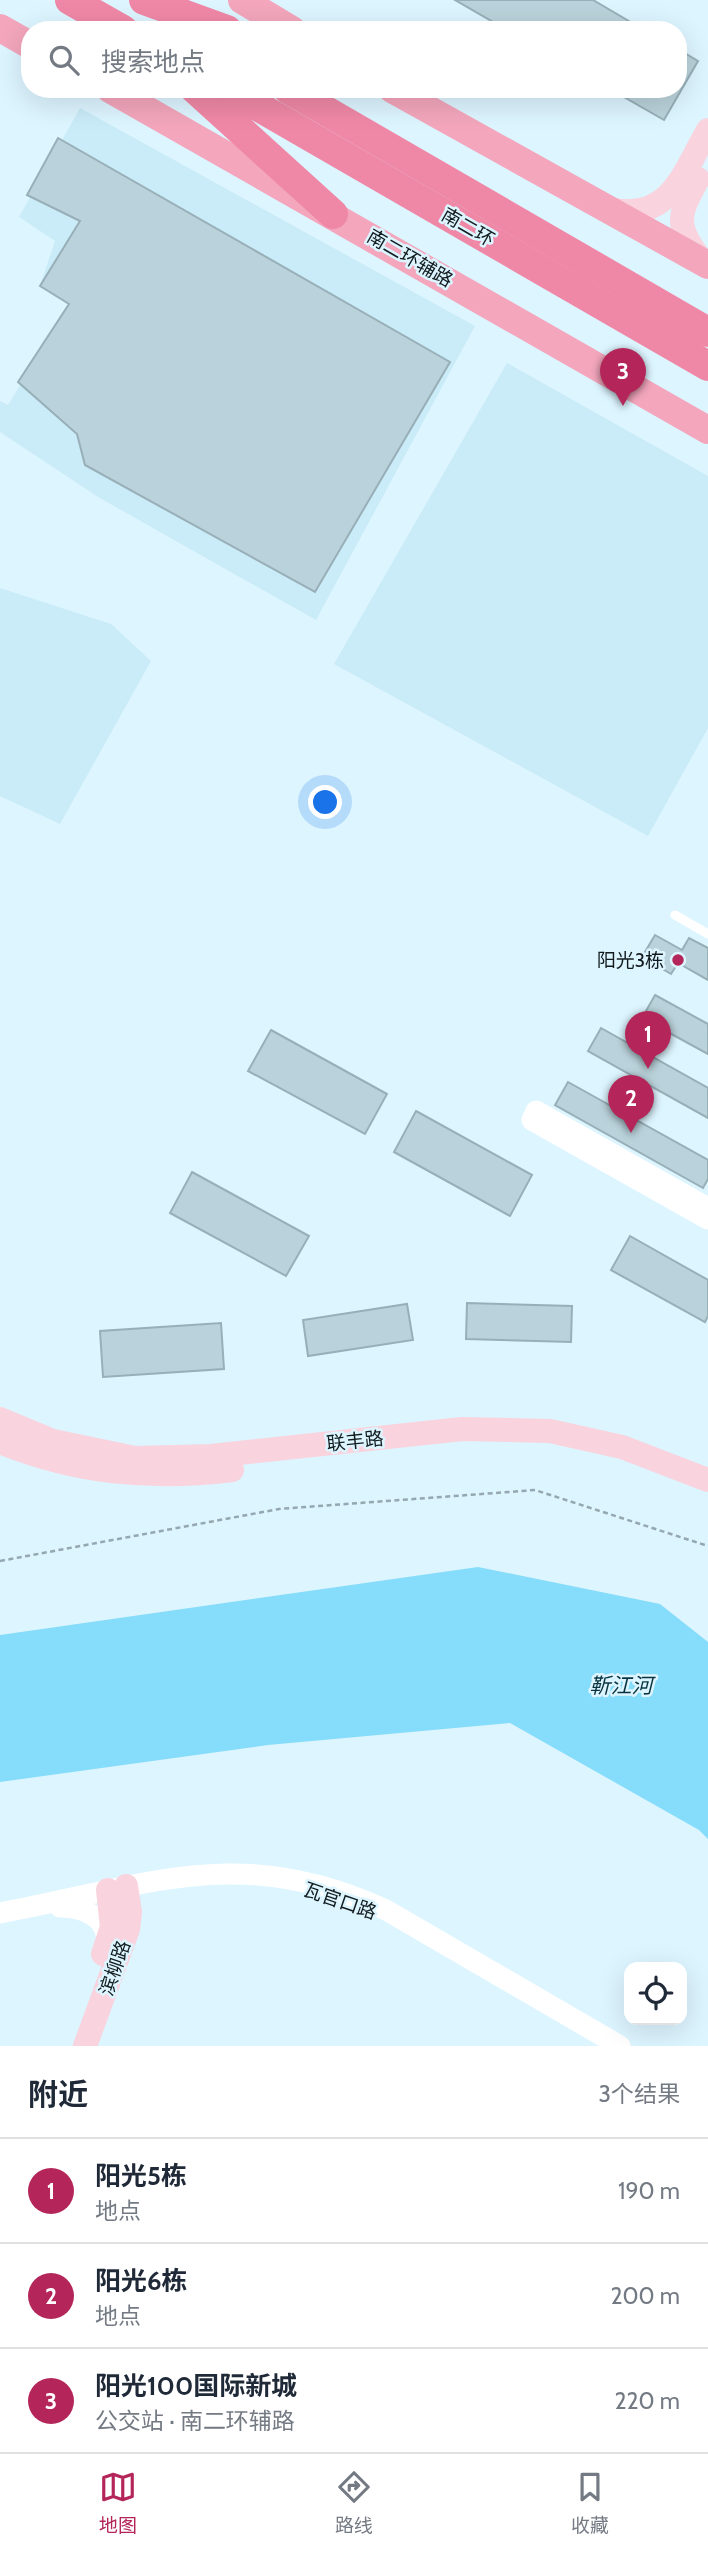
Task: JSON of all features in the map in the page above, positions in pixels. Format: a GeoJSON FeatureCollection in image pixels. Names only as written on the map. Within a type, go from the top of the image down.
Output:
{"type":"FeatureCollection","features":[{"type":"Feature","properties":{"kind":"highway"},"geometry":{"type":"LineString","coordinates":[[70,0],[107,21]]}},
{"type":"Feature","properties":{"kind":"highway"},"geometry":{"type":"LineString","coordinates":[[134,0],[170,21]]}},
{"type":"Feature","properties":{"kind":"highway"},"geometry":{"type":"LineString","coordinates":[[144,0],[202,21]]}},
{"type":"Feature","properties":{"kind":"highway"},"geometry":{"type":"LineString","coordinates":[[205,98],[333,214]]}},
{"type":"Feature","properties":{"kind":"highway","name":"南二环"},"geometry":{"type":"LineString","coordinates":[[244,98],[708,366]]}},
{"type":"Feature","properties":{"kind":"highway","name":"南二环"},"geometry":{"type":"LineString","coordinates":[[304,98],[708,332]]}},
{"type":"Feature","properties":{"kind":"main road"},"geometry":{"type":"LineString","coordinates":[[242,0],[277,21]]}},
{"type":"Feature","properties":{"kind":"main road"},"geometry":{"type":"LineString","coordinates":[[0,28],[21,40]]}},
{"type":"Feature","properties":{"kind":"main road","name":"南二环辅路"},"geometry":{"type":"LineString","coordinates":[[126,98],[708,430]]}},
{"type":"Feature","properties":{"kind":"main road"},"geometry":{"type":"LineString","coordinates":[[409,98],[705,264]]}},
{"type":"Feature","properties":{"kind":"main road"},"geometry":{"type":"LineString","coordinates":[[608,209],[621,212],[647,210],[669,197],[708,130]]}},
{"type":"Feature","properties":{"kind":"main road"},"geometry":{"type":"LineString","coordinates":[[705,264],[686,240],[680,225],[683,207],[708,161]]}},
{"type":"Feature","properties":{"kind":"main road","name":"联丰路"},"geometry":{"type":"LineString","coordinates":[[0,1419],[53,1441],[135,1458],[211,1456],[463,1429],[550,1431],[622,1447],[708,1480]]}},
{"type":"Feature","properties":{"kind":"main road","name":"联丰路"},"geometry":{"type":"LineString","coordinates":[[0,1442],[70,1465],[113,1473],[158,1476],[452,1444],[516,1446],[581,1454],[614,1462],[651,1473],[708,1497]]}},
{"type":"Feature","properties":{"kind":"main road","name":"滨柳路"},"geometry":{"type":"LineString","coordinates":[[85,2046],[128,1929],[118,1891]]}},
{"type":"Feature","properties":{"kind":"main road","name":"滨柳路"},"geometry":{"type":"LineString","coordinates":[[68,2046],[106,1948],[118,1891]]}},
{"type":"Feature","properties":{"kind":"street"},"geometry":{"type":"LineString","coordinates":[[708,1208],[536,1111],[531,1120],[708,1219]]}},
{"type":"Feature","properties":{"kind":"street"},"geometry":{"type":"LineString","coordinates":[[0,1913],[223,1872],[282,1877],[326,1885],[354,1895],[411,1923],[620,2046]]}},
{"type":"Feature","properties":{"kind":"street","name":"瓦官口路"},"geometry":{"type":"LineString","coordinates":[[0,1919],[60,1907],[118,1891],[160,1885],[242,1878],[318,1890],[351,1900],[389,1918],[608,2046]]}},
{"type":"Feature","properties":{"kind":"street"},"geometry":{"type":"LineString","coordinates":[[128,1929],[138,1905],[160,1885]]}},
{"type":"Feature","properties":{"kind":"street"},"geometry":{"type":"LineString","coordinates":[[60,1907],[86,1911],[97,1918],[105,1927],[106,1948]]}},
{"type":"Feature","properties":{"kind":"lane"},"geometry":{"type":"LineString","coordinates":[[675,915],[708,934]]}},
{"type":"Feature","properties":{"kind":"path"},"geometry":{"type":"LineString","coordinates":[[0,1561],[279,1509],[535,1490],[708,1546]]}},
{"type":"Feature","properties":{"kind":"shaded area"},"geometry":{"type":"Polygon","coordinates":[[[80,108],[475,326],[316,620],[98,497],[0,432],[0,401],[8,405],[69,305],[40,286],[55,241],[19,217],[80,108]]]}},
{"type":"Feature","properties":{"kind":"shaded area"},"geometry":{"type":"Polygon","coordinates":[[[507,363],[708,476],[708,728],[648,836],[334,664],[507,363]]]}},
{"type":"Feature","properties":{"kind":"shaded area"},"geometry":{"type":"Polygon","coordinates":[[[0,588],[111,624],[151,661],[60,824],[0,796],[0,588]]]}},
{"type":"Feature","properties":{"kind":"water","name":"靳江河"},"geometry":{"type":"Polygon","coordinates":[[[478,1567],[660,1604],[708,1642],[708,1839],[699,1830],[510,1723],[268,1745],[0,1782],[0,1635],[478,1567]]]}},
{"type":"Feature","properties":{"kind":"building"},"geometry":{"type":"Polygon","coordinates":[[[455,0],[593,0],[629,21],[491,21],[455,0]]]}},
{"type":"Feature","properties":{"kind":"building"},"geometry":{"type":"Polygon","coordinates":[[[687,54],[698,61],[687,80],[687,54]]]}},
{"type":"Feature","properties":{"kind":"building"},"geometry":{"type":"Polygon","coordinates":[[[626,98],[677,98],[664,120],[626,98]]]}},
{"type":"Feature","properties":{"kind":"building"},"geometry":{"type":"Polygon","coordinates":[[[58,138],[450,362],[315,592],[85,465],[77,434],[18,382],[69,304],[40,286],[80,221],[27,195],[58,138]]]}},
{"type":"Feature","properties":{"kind":"building","name":"阳光3栋"},"geometry":{"type":"Polygon","coordinates":[[[655,935],[682,950],[689,938],[708,948],[708,980],[678,963],[671,974],[642,957],[655,935]]]}},
{"type":"Feature","properties":{"kind":"building"},"geometry":{"type":"Polygon","coordinates":[[[655,995],[708,1024],[708,1054],[642,1018],[655,995]]]}},
{"type":"Feature","properties":{"kind":"building"},"geometry":{"type":"Polygon","coordinates":[[[601,1028],[708,1088],[708,1118],[588,1051],[601,1028]]]}},
{"type":"Feature","properties":{"kind":"building"},"geometry":{"type":"Polygon","coordinates":[[[271,1030],[387,1094],[365,1134],[248,1071],[271,1030]]]}},
{"type":"Feature","properties":{"kind":"building"},"geometry":{"type":"Polygon","coordinates":[[[568,1082],[708,1160],[708,1179],[703,1188],[555,1105],[568,1082]]]}},
{"type":"Feature","properties":{"kind":"building"},"geometry":{"type":"Polygon","coordinates":[[[416,1111],[532,1175],[510,1216],[394,1152],[416,1111]]]}},
{"type":"Feature","properties":{"kind":"building"},"geometry":{"type":"Polygon","coordinates":[[[192,1172],[309,1236],[286,1276],[170,1213],[192,1172]]]}},
{"type":"Feature","properties":{"kind":"building"},"geometry":{"type":"Polygon","coordinates":[[[630,1236],[708,1280],[708,1316],[705,1322],[611,1270],[630,1236]]]}},
{"type":"Feature","properties":{"kind":"building"},"geometry":{"type":"Polygon","coordinates":[[[467,1303],[572,1306],[571,1342],[466,1339],[467,1303]]]}},
{"type":"Feature","properties":{"kind":"building"},"geometry":{"type":"Polygon","coordinates":[[[407,1304],[413,1340],[308,1356],[303,1320],[407,1304]]]}},
{"type":"Feature","properties":{"kind":"building"},"geometry":{"type":"Polygon","coordinates":[[[221,1323],[224,1369],[103,1377],[100,1331],[221,1323]]]}},
{"type":"Feature","properties":{"kind":"place","name":"阳光100国际新城"},"geometry":{"type":"Point","coordinates":[623,406]}},
{"type":"Feature","properties":{"kind":"place","name":"阳光3栋"},"geometry":{"type":"Point","coordinates":[678,960]}},
{"type":"Feature","properties":{"kind":"place","name":"阳光5栋"},"geometry":{"type":"Point","coordinates":[648,1069]}},
{"type":"Feature","properties":{"kind":"place","name":"阳光6栋"},"geometry":{"type":"Point","coordinates":[631,1133]}}]}
